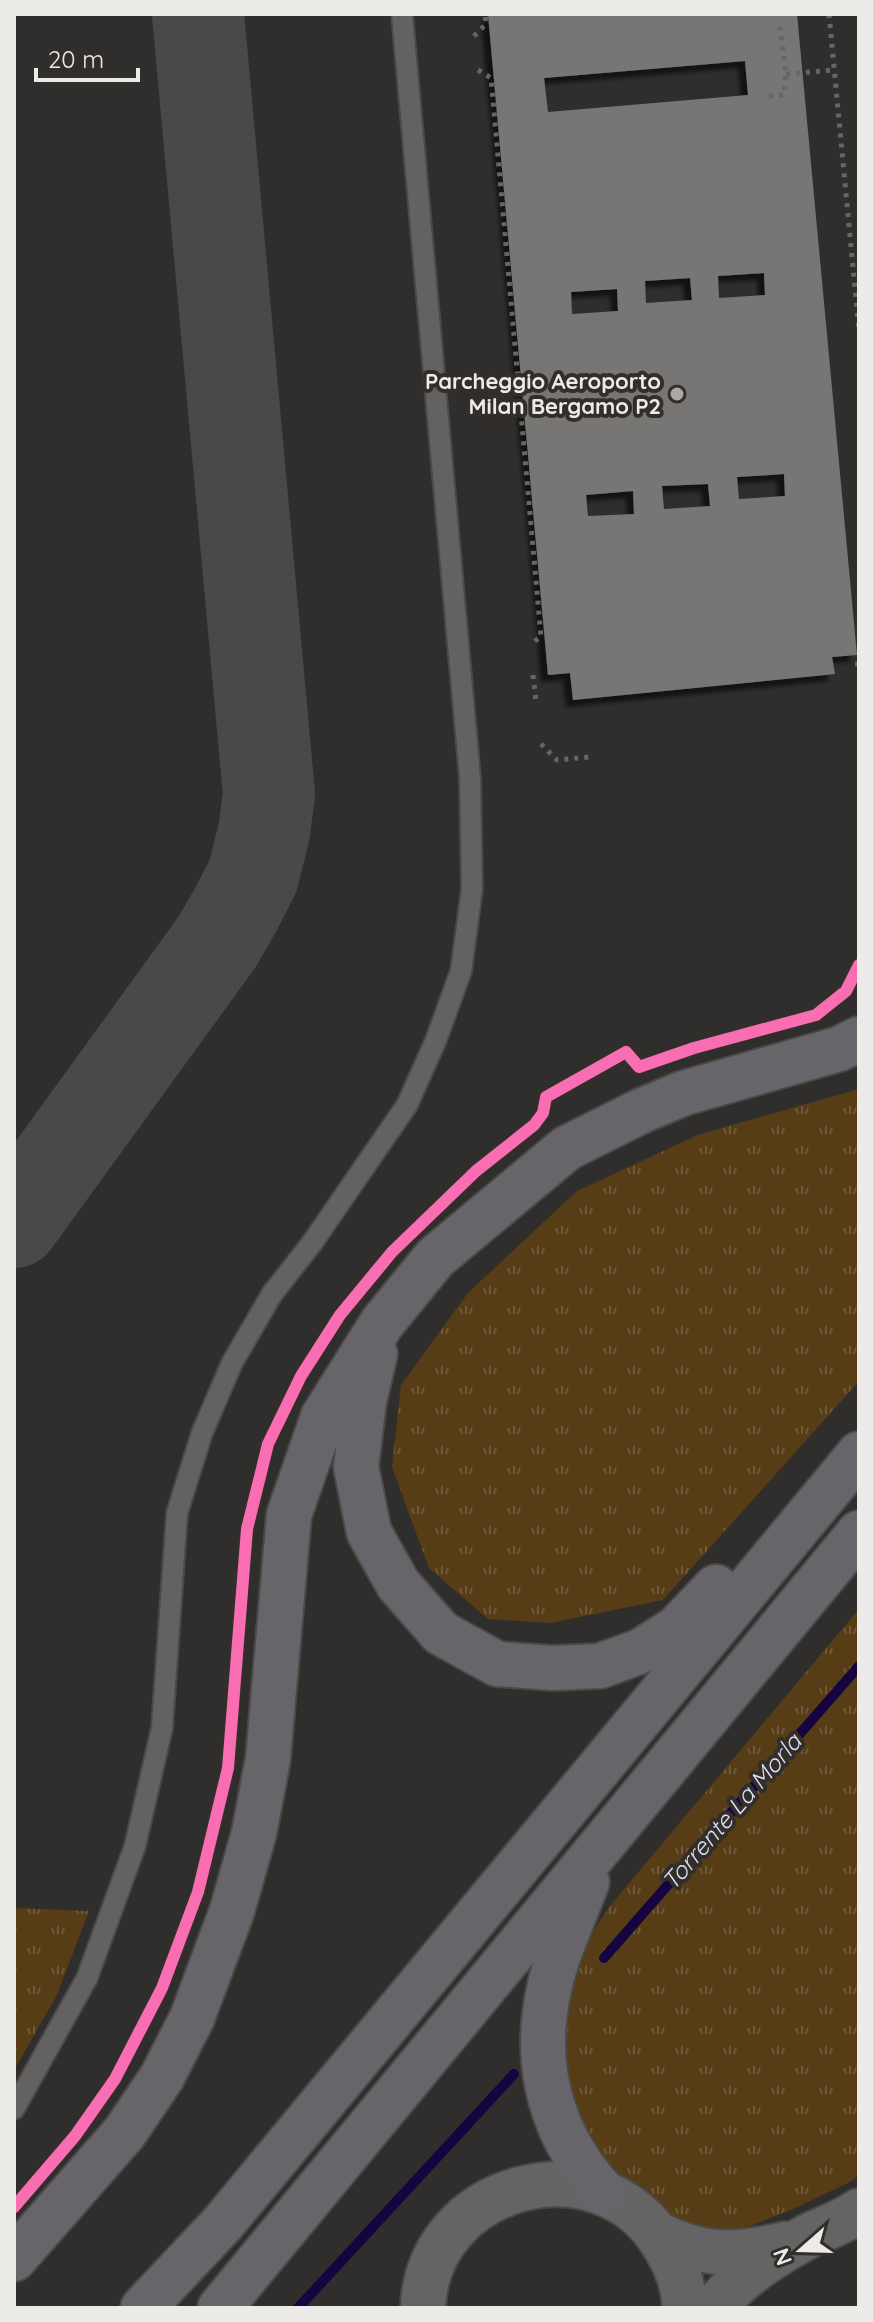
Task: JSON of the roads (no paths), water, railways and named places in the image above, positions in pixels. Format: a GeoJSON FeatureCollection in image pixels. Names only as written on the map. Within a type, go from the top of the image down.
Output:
{"type":"FeatureCollection","features":[{"type":"Feature","properties":{"kind":"highway"},"geometry":{"type":"LineString","coordinates":[[14,2259],[125,2132],[162,2077],[192,2018],[232,1911],[254,1833],[268,1759],[289,1515],[323,1417],[382,1323],[435,1258],[567,1148],[684,1093],[852,1046]]}},
{"type":"Feature","properties":{"kind":"highway"},"geometry":{"type":"LineString","coordinates":[[382,1323],[364,1401],[356,1467],[369,1532],[398,1584],[441,1633],[497,1664],[552,1668],[600,1666],[641,1651],[677,1628],[787,1512],[852,1462]]}},
{"type":"Feature","properties":{"kind":"highway"},"geometry":{"type":"LineString","coordinates":[[143,2308],[223,2223],[852,1462]]}},
{"type":"Feature","properties":{"kind":"highway"},"geometry":{"type":"LineString","coordinates":[[220,2308],[859,1533]]}},
{"type":"Feature","properties":{"kind":"highway"},"geometry":{"type":"LineString","coordinates":[[599,1850],[555,1965],[545,2017],[542,2065],[563,2134],[585,2173],[604,2193]]}},
{"type":"Feature","properties":{"kind":"main road"},"geometry":{"type":"LineString","coordinates":[[423,2308],[432,2265],[447,2237],[469,2214],[495,2197],[525,2186],[557,2183],[604,2193],[634,2210],[658,2234],[675,2262],[685,2308]]}},
{"type":"Feature","properties":{"kind":"main road"},"geometry":{"type":"LineString","coordinates":[[714,2308],[764,2264],[803,2239],[859,2211]]}},
{"type":"Feature","properties":{"kind":"main road"},"geometry":{"type":"LineString","coordinates":[[658,2234],[677,2244],[734,2254],[803,2239]]}},
{"type":"Feature","properties":{"kind":"lane"},"geometry":{"type":"LineString","coordinates":[[14,2109],[87,1978],[135,1846],[162,1728],[177,1513],[202,1433],[232,1363],[272,1294],[312,1243],[407,1105],[436,1040],[461,971],[472,889],[470,778],[402,14]]}},
{"type":"Feature","properties":{"kind":"waterway","name":"Torrente La Morla"},"geometry":{"type":"LineString","coordinates":[[604,1958],[859,1666]]}},
{"type":"Feature","properties":{"kind":"waterway","name":"Torrente La Morla"},"geometry":{"type":"LineString","coordinates":[[298,2308],[514,2074]]}},
{"type":"Feature","properties":{"kind":"place","name":"Parcheggio Aeroporto Milan Bergamo P2"},"geometry":{"type":"Point","coordinates":[677,394]}}]}
